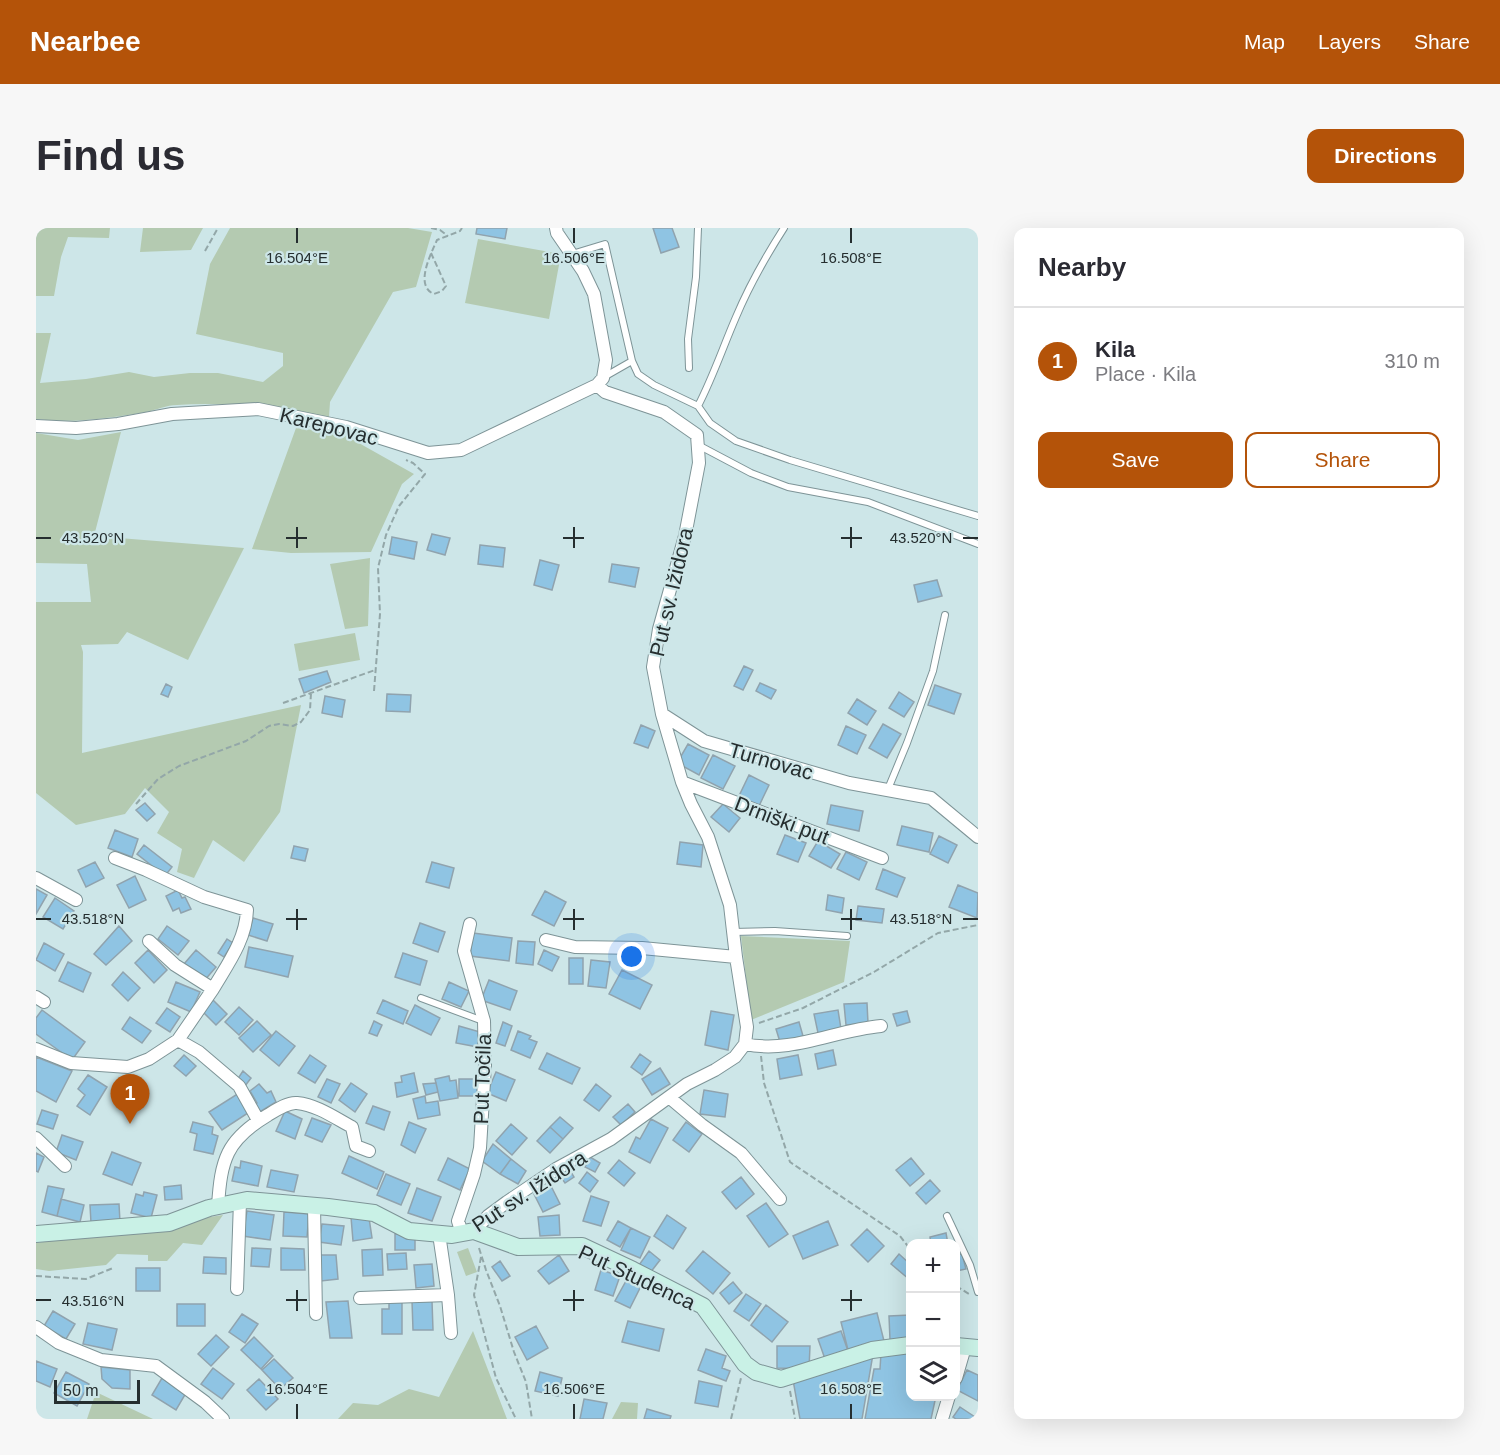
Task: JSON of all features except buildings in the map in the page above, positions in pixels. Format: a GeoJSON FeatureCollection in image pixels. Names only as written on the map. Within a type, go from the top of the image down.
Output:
{"type":"FeatureCollection","features":[{"type":"Feature","properties":{"kind":"street"},"geometry":{"type":"LineString","coordinates":[[556,228],[557,233],[583,271],[594,294],[606,360],[600,382],[605,392],[664,412],[697,435],[698,445]]}},
{"type":"Feature","properties":{"kind":"street","name":"Karepovac"},"geometry":{"type":"LineString","coordinates":[[36,426],[76,428],[118,424],[172,414],[258,409],[346,427],[428,453],[461,450],[600,382]]}},
{"type":"Feature","properties":{"kind":"street","name":"Put sv. Ižidora"},"geometry":{"type":"LineString","coordinates":[[36,1234],[169,1223],[218,1206],[247,1200],[374,1214],[410,1231],[439,1234],[468,1232],[556,1169],[611,1140],[687,1084],[735,1057],[745,1044],[747,1027],[730,905],[708,837],[682,782],[662,714],[653,667],[659,629],[687,526],[699,463],[698,445]]}},
{"type":"Feature","properties":{"kind":"street","name":"Turnovac"},"geometry":{"type":"LineString","coordinates":[[662,714],[704,741],[849,783],[931,798],[978,837]]}},
{"type":"Feature","properties":{"kind":"street","name":"Drniški put"},"geometry":{"type":"LineString","coordinates":[[682,782],[882,858]]}},
{"type":"Feature","properties":{"kind":"street"},"geometry":{"type":"LineString","coordinates":[[36,1049],[71,1064],[128,1067],[149,1059],[178,1040],[213,989],[239,945],[247,922],[248,910],[204,897],[115,858]]}},
{"type":"Feature","properties":{"kind":"street"},"geometry":{"type":"LineString","coordinates":[[36,878],[76,900]]}},
{"type":"Feature","properties":{"kind":"street","name":"Put Točila"},"geometry":{"type":"LineString","coordinates":[[468,1232],[458,1221],[480,1148],[485,1065],[484,1021],[464,951],[470,924]]}},
{"type":"Feature","properties":{"kind":"street"},"geometry":{"type":"LineString","coordinates":[[546,940],[575,947],[642,948],[736,957]]}},
{"type":"Feature","properties":{"kind":"street"},"geometry":{"type":"LineString","coordinates":[[149,941],[175,964],[213,989]]}},
{"type":"Feature","properties":{"kind":"street"},"geometry":{"type":"LineString","coordinates":[[745,1044],[780,1047],[859,1028],[881,1026]]}},
{"type":"Feature","properties":{"kind":"street"},"geometry":{"type":"LineString","coordinates":[[178,1040],[199,1052],[239,1086],[258,1120]]}},
{"type":"Feature","properties":{"kind":"street"},"geometry":{"type":"LineString","coordinates":[[670,1098],[741,1153],[780,1199]]}},
{"type":"Feature","properties":{"kind":"street"},"geometry":{"type":"LineString","coordinates":[[218,1206],[220,1173],[229,1148],[247,1128],[276,1109],[295,1103],[312,1107],[352,1127],[356,1146],[369,1150]]}},
{"type":"Feature","properties":{"kind":"street"},"geometry":{"type":"LineString","coordinates":[[36,1138],[65,1166]]}},
{"type":"Feature","properties":{"kind":"street"},"geometry":{"type":"LineString","coordinates":[[237,1288],[240,1202]]}},
{"type":"Feature","properties":{"kind":"street"},"geometry":{"type":"LineString","coordinates":[[314,1206],[316,1314]]}},
{"type":"Feature","properties":{"kind":"street","name":"Put Studenca"},"geometry":{"type":"LineString","coordinates":[[468,1232],[518,1247],[582,1246],[633,1270],[703,1306],[745,1364]]}},
{"type":"Feature","properties":{"kind":"street"},"geometry":{"type":"LineString","coordinates":[[439,1234],[451,1333]]}},
{"type":"Feature","properties":{"kind":"street"},"geometry":{"type":"LineString","coordinates":[[360,1298],[448,1295]]}},
{"type":"Feature","properties":{"kind":"street"},"geometry":{"type":"LineString","coordinates":[[36,1327],[59,1343],[101,1360],[156,1366],[205,1402],[223,1419]]}},
{"type":"Feature","properties":{"kind":"street"},"geometry":{"type":"LineString","coordinates":[[745,1364],[756,1372],[781,1378],[872,1350],[906,1346]]}},
{"type":"Feature","properties":{"kind":"street"},"geometry":{"type":"LineString","coordinates":[[960,1366],[966,1347]]}},
{"type":"Feature","properties":{"kind":"street"},"geometry":{"type":"LineString","coordinates":[[942,1419],[947,1401]]}},
{"type":"Feature","properties":{"kind":"lane"},"geometry":{"type":"LineString","coordinates":[[688,368],[688,339],[696,277],[698,228]]}},
{"type":"Feature","properties":{"kind":"lane"},"geometry":{"type":"LineString","coordinates":[[698,406],[712,378],[736,316],[766,256],[784,228]]}},
{"type":"Feature","properties":{"kind":"lane"},"geometry":{"type":"LineString","coordinates":[[572,254],[605,244],[632,361],[638,374],[654,385],[698,406],[710,423],[736,441],[790,460],[978,516]]}},
{"type":"Feature","properties":{"kind":"lane"},"geometry":{"type":"LineString","coordinates":[[600,382],[632,361]]}},
{"type":"Feature","properties":{"kind":"lane"},"geometry":{"type":"LineString","coordinates":[[698,445],[750,473],[788,488],[868,502],[978,544]]}},
{"type":"Feature","properties":{"kind":"lane"},"geometry":{"type":"LineString","coordinates":[[888,789],[933,671],[945,615]]}},
{"type":"Feature","properties":{"kind":"lane"},"geometry":{"type":"LineString","coordinates":[[733,932],[775,931],[847,936]]}},
{"type":"Feature","properties":{"kind":"lane"},"geometry":{"type":"LineString","coordinates":[[421,998],[484,1021]]}},
{"type":"Feature","properties":{"kind":"lane"},"geometry":{"type":"LineString","coordinates":[[947,1216],[970,1266],[978,1292]]}},
{"type":"Feature","properties":{"kind":"path"},"geometry":{"type":"LineString","coordinates":[[205,251],[218,228]]}},
{"type":"Feature","properties":{"kind":"path"},"geometry":{"type":"LineString","coordinates":[[431,228],[440,230],[448,236]]}},
{"type":"Feature","properties":{"kind":"path"},"geometry":{"type":"LineString","coordinates":[[431,253],[447,286],[434,294],[426,286],[426,273],[431,253],[437,240],[460,231],[462,228]]}},
{"type":"Feature","properties":{"kind":"path"},"geometry":{"type":"LineString","coordinates":[[374,691],[380,614],[378,568],[386,535],[399,506],[424,474],[413,462],[403,458]]}},
{"type":"Feature","properties":{"kind":"path"},"geometry":{"type":"LineString","coordinates":[[283,703],[375,670]]}},
{"type":"Feature","properties":{"kind":"path"},"geometry":{"type":"LineString","coordinates":[[136,804],[158,779],[180,766],[246,741],[268,726],[279,724],[292,726],[301,722],[310,710],[311,693]]}},
{"type":"Feature","properties":{"kind":"path"},"geometry":{"type":"LineString","coordinates":[[747,1027],[802,1008],[874,972],[938,933],[978,925]]}},
{"type":"Feature","properties":{"kind":"path"},"geometry":{"type":"LineString","coordinates":[[760,1047],[764,1083],[790,1162],[900,1236],[906,1244]]}},
{"type":"Feature","properties":{"kind":"path"},"geometry":{"type":"LineString","coordinates":[[468,1232],[481,1254],[500,1306],[526,1382],[532,1419]]}},
{"type":"Feature","properties":{"kind":"path"},"geometry":{"type":"LineString","coordinates":[[481,1254],[474,1295],[496,1378],[516,1419]]}},
{"type":"Feature","properties":{"kind":"path"},"geometry":{"type":"LineString","coordinates":[[36,1276],[86,1279],[113,1268]]}},
{"type":"Feature","properties":{"kind":"path"},"geometry":{"type":"LineString","coordinates":[[960,1289],[970,1295]]}},
{"type":"Feature","properties":{"kind":"path"},"geometry":{"type":"LineString","coordinates":[[731,1419],[745,1364]]}},
{"type":"Feature","properties":{"kind":"path"},"geometry":{"type":"LineString","coordinates":[[788,1377],[795,1419]]}},
{"type":"Feature","properties":{"kind":"green space"},"geometry":{"type":"Polygon","coordinates":[[[36,228],[110,228],[109,238],[68,237],[61,257],[54,296],[36,296],[36,228]]]}},
{"type":"Feature","properties":{"kind":"green space"},"geometry":{"type":"Polygon","coordinates":[[[143,228],[203,228],[191,250],[140,252],[143,228]]]}},
{"type":"Feature","properties":{"kind":"green space"},"geometry":{"type":"Polygon","coordinates":[[[230,228],[408,228],[432,232],[416,287],[393,292],[330,402],[329,417],[253,406],[196,404],[173,405],[146,412],[91,420],[36,419],[36,333],[51,333],[40,383],[129,372],[154,377],[218,373],[263,382],[283,366],[283,353],[196,334],[210,264],[230,228]]]}},
{"type":"Feature","properties":{"kind":"green space"},"geometry":{"type":"Polygon","coordinates":[[[478,239],[561,254],[549,319],[465,303],[478,239]]]}},
{"type":"Feature","properties":{"kind":"green space"},"geometry":{"type":"Polygon","coordinates":[[[296,428],[341,433],[414,474],[402,484],[371,552],[291,553],[252,549],[296,428]]]}},
{"type":"Feature","properties":{"kind":"green space"},"geometry":{"type":"Polygon","coordinates":[[[121,432],[94,536],[244,548],[188,660],[127,632],[118,644],[81,645],[83,652],[82,753],[301,705],[280,812],[244,862],[213,840],[194,878],[177,872],[182,849],[157,833],[169,812],[145,788],[125,814],[76,825],[36,793],[36,602],[91,602],[87,564],[36,563],[36,433],[78,440],[121,432]]]}},
{"type":"Feature","properties":{"kind":"green space"},"geometry":{"type":"Polygon","coordinates":[[[370,558],[368,626],[345,629],[330,564],[370,558]]]}},
{"type":"Feature","properties":{"kind":"green space"},"geometry":{"type":"Polygon","coordinates":[[[355,633],[360,660],[299,671],[294,644],[355,633]]]}},
{"type":"Feature","properties":{"kind":"green space"},"geometry":{"type":"Polygon","coordinates":[[[741,936],[850,941],[844,982],[751,1020],[741,936]]]}},
{"type":"Feature","properties":{"kind":"green space"},"geometry":{"type":"Polygon","coordinates":[[[223,1215],[202,1245],[183,1243],[167,1261],[148,1261],[148,1255],[117,1254],[106,1265],[49,1271],[36,1269],[36,1243],[223,1215]]]}},
{"type":"Feature","properties":{"kind":"green space"},"geometry":{"type":"Polygon","coordinates":[[[468,1248],[477,1272],[466,1276],[457,1252],[468,1248]]]}},
{"type":"Feature","properties":{"kind":"green space"},"geometry":{"type":"Polygon","coordinates":[[[473,1331],[507,1419],[338,1419],[353,1403],[378,1405],[409,1389],[439,1397],[473,1331]]]}},
{"type":"Feature","properties":{"kind":"green space"},"geometry":{"type":"Polygon","coordinates":[[[96,1392],[153,1419],[87,1419],[96,1392]]]}},
{"type":"Feature","properties":{"kind":"green space"},"geometry":{"type":"Polygon","coordinates":[[[621,1402],[638,1403],[637,1419],[612,1419],[621,1402]]]}},
{"type":"Feature","properties":{"kind":"place","name":"Kila"},"geometry":{"type":"Point","coordinates":[130,1124]}}]}
